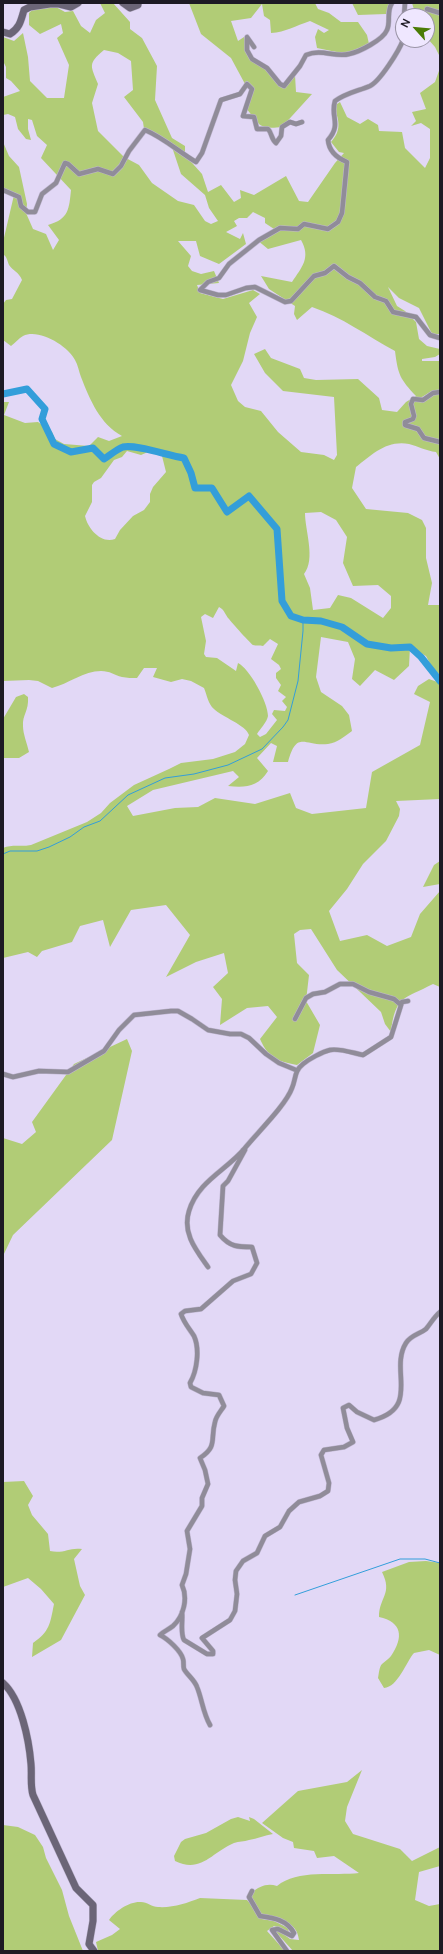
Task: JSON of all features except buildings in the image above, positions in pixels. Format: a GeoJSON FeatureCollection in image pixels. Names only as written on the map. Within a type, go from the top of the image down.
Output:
{"type":"FeatureCollection","features":[{"type":"Feature","properties":{"kind":"main road"},"geometry":{"type":"LineString","coordinates":[[3,32],[10,34],[16,31],[24,10],[30,7],[59,4],[71,7],[78,3]]}},
{"type":"Feature","properties":{"kind":"main road"},"geometry":{"type":"LineString","coordinates":[[123,3],[130,8],[138,5],[138,3]]}},
{"type":"Feature","properties":{"kind":"main road"},"geometry":{"type":"LineString","coordinates":[[3,1683],[10,1690],[20,1706],[31,1765],[30,1784],[32,1795],[76,1888],[93,1905],[93,1921],[89,1944],[94,1951]]}},
{"type":"Feature","properties":{"kind":"street"},"geometry":{"type":"LineString","coordinates":[[254,47],[247,37],[247,50],[252,60],[272,72],[280,84],[284,86],[300,66],[306,55],[319,52],[348,55],[378,41],[388,29],[388,8],[392,3]]}},
{"type":"Feature","properties":{"kind":"street"},"geometry":{"type":"LineString","coordinates":[[400,48],[380,77],[371,86],[345,95],[335,101],[332,108],[336,123],[335,130],[328,140],[328,145],[332,153],[347,162],[342,212],[338,222],[328,229],[304,224],[298,229],[280,228],[251,246],[237,260],[229,264],[219,278],[208,282],[200,290],[218,295],[226,295],[246,288],[255,287],[285,302],[291,301],[314,276],[325,273],[334,266],[348,277],[360,283],[376,297],[386,301],[393,312],[416,318],[430,336],[440,338]]}},
{"type":"Feature","properties":{"kind":"street"},"geometry":{"type":"LineString","coordinates":[[3,190],[19,197],[21,206],[28,212],[35,212],[42,194],[56,183],[65,163],[79,174],[98,169],[113,174],[121,166],[129,151],[145,130],[171,144],[179,152],[196,162],[202,153],[221,100],[240,94],[247,84],[252,89],[243,116],[254,117],[257,129],[268,129],[272,140],[276,143],[280,136],[282,127],[290,122],[296,124],[302,122]]}},
{"type":"Feature","properties":{"kind":"street"},"geometry":{"type":"LineString","coordinates":[[440,392],[433,393],[424,400],[413,399],[411,404],[414,416],[413,419],[406,422],[405,426],[418,429],[424,438],[440,442]]}},
{"type":"Feature","properties":{"kind":"street"},"geometry":{"type":"LineString","coordinates":[[295,1019],[302,1003],[306,998],[312,994],[325,992],[340,984],[354,984],[369,992],[394,999],[401,1005]]}},
{"type":"Feature","properties":{"kind":"street"},"geometry":{"type":"LineString","coordinates":[[208,1267],[191,1242],[188,1233],[189,1211],[202,1187],[216,1172],[243,1150],[288,1096],[292,1089],[296,1070],[308,1061],[330,1050],[363,1055],[391,1037],[402,1002],[408,1001]]}},
{"type":"Feature","properties":{"kind":"street"},"geometry":{"type":"LineString","coordinates":[[3,1074],[13,1077],[39,1070],[68,1072],[104,1051],[119,1030],[134,1015],[171,1011],[178,1011],[208,1030],[230,1034],[241,1034],[250,1038],[266,1054],[279,1063],[296,1070]]}},
{"type":"Feature","properties":{"kind":"street"},"geometry":{"type":"LineString","coordinates":[[243,1150],[245,1150],[228,1181],[223,1186],[220,1235],[226,1242],[236,1248],[252,1247],[257,1263],[251,1274],[233,1281],[201,1309],[185,1311],[181,1314],[184,1324],[193,1335],[198,1346],[194,1373],[190,1383],[191,1387],[203,1393],[219,1396],[224,1406],[214,1423],[214,1435],[210,1451],[200,1458],[205,1470],[208,1484],[202,1498],[202,1506],[187,1531],[190,1548],[186,1574],[182,1585],[185,1593],[182,1612],[182,1634],[184,1640],[207,1654],[213,1654],[213,1651],[202,1638],[230,1620],[235,1611],[237,1594],[235,1580],[236,1571],[243,1561],[257,1553],[265,1536],[280,1527],[289,1511],[299,1502],[320,1496],[328,1491],[329,1483],[320,1455],[324,1450],[344,1447],[353,1442],[347,1428],[342,1408],[349,1405],[357,1412],[374,1420],[387,1417],[394,1410],[402,1389],[401,1362],[406,1343],[414,1335],[425,1329],[440,1312]]}},
{"type":"Feature","properties":{"kind":"street"},"geometry":{"type":"LineString","coordinates":[[182,1612],[176,1622],[160,1635],[169,1639],[175,1649],[180,1652],[184,1660],[184,1669],[197,1686],[210,1725]]}},
{"type":"Feature","properties":{"kind":"street"},"geometry":{"type":"LineString","coordinates":[[252,1891],[249,1897],[260,1916],[279,1920],[292,1929],[294,1933],[292,1936],[278,1929],[272,1930],[287,1951]]}},
{"type":"Feature","properties":{"kind":"green space"},"geometry":{"type":"Polygon","coordinates":[[[100,3],[113,3],[130,22],[130,29],[142,38],[157,66],[155,100],[172,138],[185,146],[185,155],[202,174],[208,192],[221,185],[234,202],[241,198],[240,190],[254,195],[286,176],[299,201],[308,202],[335,163],[344,153],[339,152],[331,142],[338,129],[337,116],[334,106],[340,102],[347,117],[360,124],[368,119],[378,125],[379,131],[402,132],[405,148],[425,168],[430,158],[430,129],[421,123],[411,126],[416,121],[412,112],[426,109],[420,93],[435,82],[440,68],[440,334],[432,334],[419,308],[399,298],[388,287],[397,306],[405,311],[416,322],[419,339],[427,346],[440,349],[440,354],[435,357],[422,359],[422,361],[440,361],[440,390],[432,391],[422,397],[417,397],[421,402],[434,395],[440,395],[440,459],[436,452],[409,444],[401,443],[386,446],[356,467],[352,488],[366,509],[408,513],[422,520],[426,528],[426,558],[432,583],[428,605],[440,605],[440,675],[433,669],[426,656],[410,647],[409,666],[394,680],[375,670],[360,686],[352,679],[355,659],[348,642],[321,637],[316,677],[321,692],[342,706],[349,715],[352,731],[341,739],[328,744],[299,743],[291,752],[288,762],[273,762],[277,746],[271,743],[257,758],[268,771],[260,780],[251,785],[240,787],[228,786],[239,777],[233,771],[153,790],[127,806],[133,816],[175,808],[198,807],[215,798],[255,804],[290,793],[296,808],[312,814],[366,808],[372,772],[420,745],[430,702],[414,694],[418,686],[429,679],[440,683],[440,799],[396,801],[400,809],[399,816],[386,841],[363,864],[347,889],[329,911],[340,941],[367,935],[387,946],[411,937],[420,914],[440,891],[440,987],[433,984],[403,1000],[395,1011],[391,1032],[385,1024],[381,1012],[337,970],[311,929],[300,930],[294,934],[297,963],[309,975],[306,1001],[320,1025],[313,1053],[297,1065],[274,1058],[263,1046],[260,1039],[277,1017],[268,1006],[247,1008],[220,1025],[222,999],[213,987],[228,973],[224,953],[196,962],[166,977],[190,935],[166,905],[131,910],[110,947],[103,920],[80,926],[72,942],[42,951],[37,957],[28,952],[3,958],[3,848],[10,846],[31,845],[87,822],[101,813],[110,803],[134,785],[181,763],[213,759],[235,752],[245,744],[249,735],[247,731],[239,724],[212,707],[204,688],[191,681],[182,679],[171,682],[153,677],[157,668],[144,668],[137,678],[122,677],[104,671],[88,673],[52,688],[38,681],[3,681],[3,402],[9,402],[4,415],[25,423],[38,422],[52,432],[55,439],[64,444],[89,446],[98,437],[109,441],[122,436],[108,425],[97,411],[84,386],[76,362],[60,344],[45,336],[37,334],[23,336],[11,346],[3,340],[3,304],[6,300],[12,299],[22,280],[9,265],[3,254],[3,242],[14,195],[3,193],[3,142],[9,156],[19,167],[27,204],[26,213],[33,229],[46,234],[53,250],[59,240],[48,225],[60,220],[67,212],[70,203],[71,190],[41,158],[47,145],[37,136],[32,120],[28,119],[28,129],[31,140],[26,139],[18,129],[15,117],[8,114],[3,115],[3,97],[20,91],[11,81],[6,78],[6,67],[3,61],[3,37],[14,41],[23,33],[28,57],[30,81],[47,98],[64,98],[69,65],[57,38],[63,33],[61,24],[40,34],[29,25],[29,13],[32,10],[56,7],[65,12],[73,11],[81,26],[90,33],[96,20],[105,13],[100,3]],[[104,50],[93,62],[92,66],[98,84],[92,103],[98,131],[124,157],[139,165],[152,183],[178,201],[194,205],[205,221],[211,224],[218,221],[209,208],[205,195],[181,174],[171,144],[144,129],[143,122],[124,97],[133,90],[131,61],[118,53],[104,50]],[[253,212],[247,218],[239,218],[234,221],[237,226],[226,232],[240,239],[243,233],[246,244],[219,264],[200,256],[196,241],[178,241],[191,256],[188,266],[192,271],[201,274],[214,271],[219,283],[197,285],[200,293],[223,299],[253,290],[260,294],[249,303],[257,317],[250,333],[243,361],[231,385],[238,401],[245,407],[261,411],[278,432],[301,452],[324,455],[334,460],[337,455],[334,397],[283,391],[265,373],[254,354],[265,349],[271,358],[300,369],[304,378],[316,380],[358,379],[379,398],[382,410],[397,412],[406,402],[416,396],[403,381],[397,366],[395,351],[344,321],[312,307],[297,320],[294,314],[295,306],[269,289],[261,276],[292,282],[304,262],[304,246],[301,240],[268,249],[257,240],[274,229],[265,223],[265,218],[253,212]],[[127,451],[122,457],[114,460],[101,478],[92,485],[92,502],[85,516],[89,526],[96,534],[110,540],[115,539],[120,530],[133,516],[144,510],[150,502],[150,494],[153,487],[166,472],[162,456],[148,452],[141,455],[127,451]],[[321,512],[305,513],[310,553],[307,568],[304,574],[310,588],[313,610],[330,608],[338,595],[351,598],[383,618],[391,608],[391,596],[378,585],[353,586],[343,563],[347,537],[336,520],[321,512]],[[219,607],[213,618],[205,614],[201,617],[206,641],[204,654],[206,657],[217,658],[236,671],[238,663],[247,671],[261,694],[268,716],[257,734],[260,737],[266,734],[277,720],[272,714],[274,710],[285,711],[287,707],[282,701],[286,697],[278,691],[281,685],[276,678],[276,673],[281,669],[279,665],[271,659],[278,644],[270,639],[263,646],[253,645],[245,638],[219,607]]]}},
{"type":"Feature","properties":{"kind":"green space"},"geometry":{"type":"Polygon","coordinates":[[[189,3],[315,3],[318,9],[329,13],[341,22],[358,22],[367,35],[369,44],[346,54],[317,48],[315,37],[318,29],[324,33],[329,30],[310,21],[286,30],[271,33],[270,20],[264,16],[262,4],[251,18],[231,21],[238,41],[244,37],[252,59],[267,68],[285,86],[295,75],[296,92],[312,94],[282,127],[268,128],[257,122],[245,107],[252,87],[245,84],[231,58],[201,34],[189,3]]]}},
{"type":"Feature","properties":{"kind":"green space"},"geometry":{"type":"Polygon","coordinates":[[[352,3],[392,3],[386,14],[358,15],[352,3]]]}},
{"type":"Feature","properties":{"kind":"green space"},"geometry":{"type":"Polygon","coordinates":[[[412,3],[440,4],[440,57],[435,47],[435,8],[414,8],[412,3]]]}},
{"type":"Feature","properties":{"kind":"green space"},"geometry":{"type":"Polygon","coordinates":[[[24,694],[28,697],[28,702],[23,722],[23,729],[29,752],[19,758],[3,758],[3,719],[16,697],[24,694]]]}},
{"type":"Feature","properties":{"kind":"green space"},"geometry":{"type":"Polygon","coordinates":[[[440,861],[440,884],[423,887],[434,865],[440,861]]]}},
{"type":"Feature","properties":{"kind":"green space"},"geometry":{"type":"Polygon","coordinates":[[[127,1039],[132,1051],[112,1140],[13,1235],[3,1256],[3,1138],[22,1144],[36,1132],[32,1122],[74,1064],[127,1039]]]}},
{"type":"Feature","properties":{"kind":"green space"},"geometry":{"type":"Polygon","coordinates":[[[24,1481],[33,1496],[28,1505],[32,1515],[48,1534],[50,1551],[59,1552],[82,1549],[74,1559],[80,1586],[85,1595],[61,1640],[32,1657],[33,1643],[46,1631],[54,1604],[41,1589],[28,1578],[3,1587],[3,1482],[24,1481]]]}},
{"type":"Feature","properties":{"kind":"green space"},"geometry":{"type":"Polygon","coordinates":[[[426,1561],[440,1563],[440,1655],[429,1650],[414,1653],[398,1679],[389,1687],[384,1688],[378,1678],[381,1665],[391,1656],[398,1643],[399,1637],[396,1627],[392,1623],[387,1619],[379,1617],[386,1591],[385,1579],[382,1572],[409,1562],[426,1561]]]}},
{"type":"Feature","properties":{"kind":"green space"},"geometry":{"type":"Polygon","coordinates":[[[362,1770],[347,1807],[345,1821],[353,1834],[400,1849],[412,1861],[440,1847],[440,1866],[419,1872],[415,1900],[429,1906],[440,1904],[440,1951],[293,1951],[276,1932],[278,1930],[290,1939],[299,1940],[294,1928],[290,1924],[280,1919],[262,1915],[252,1900],[251,1893],[257,1889],[267,1885],[277,1886],[295,1877],[316,1874],[359,1873],[334,1856],[317,1858],[314,1851],[294,1848],[293,1842],[283,1838],[262,1823],[298,1791],[347,1782],[362,1770]]]}},
{"type":"Feature","properties":{"kind":"green space"},"geometry":{"type":"Polygon","coordinates":[[[238,1817],[250,1821],[249,1817],[254,1819],[273,1834],[234,1843],[206,1860],[192,1865],[175,1861],[174,1856],[181,1842],[185,1839],[206,1833],[231,1819],[238,1817]]]}},
{"type":"Feature","properties":{"kind":"green space"},"geometry":{"type":"Polygon","coordinates":[[[3,1825],[18,1827],[35,1835],[43,1847],[46,1858],[62,1890],[69,1916],[83,1951],[3,1951],[3,1825]]]}},
{"type":"Feature","properties":{"kind":"green space"},"geometry":{"type":"Polygon","coordinates":[[[200,1898],[247,1900],[255,1908],[257,1915],[262,1919],[274,1921],[288,1928],[289,1933],[274,1926],[267,1931],[285,1951],[98,1951],[96,1942],[112,1935],[120,1929],[109,1920],[119,1910],[128,1905],[141,1902],[156,1907],[169,1907],[200,1898]]]}},
{"type":"Feature","properties":{"kind":"waterway"},"geometry":{"type":"LineString","coordinates":[[3,394],[27,389],[45,409],[42,419],[54,444],[71,452],[93,448],[104,459],[123,447],[136,447],[184,458],[191,473],[195,488],[212,488],[227,512],[249,496],[277,529],[282,601],[291,616],[303,620],[321,621],[342,627],[367,644],[391,648],[410,647],[421,657],[440,681]]}},
{"type":"Feature","properties":{"kind":"waterway"},"geometry":{"type":"LineString","coordinates":[[3,854],[10,851],[37,851],[49,847],[70,837],[84,827],[100,821],[128,795],[165,778],[194,774],[228,765],[262,749],[288,720],[298,681],[303,620]]}},
{"type":"Feature","properties":{"kind":"waterway"},"geometry":{"type":"LineString","coordinates":[[295,1595],[400,1559],[425,1559],[440,1563]]}}]}
